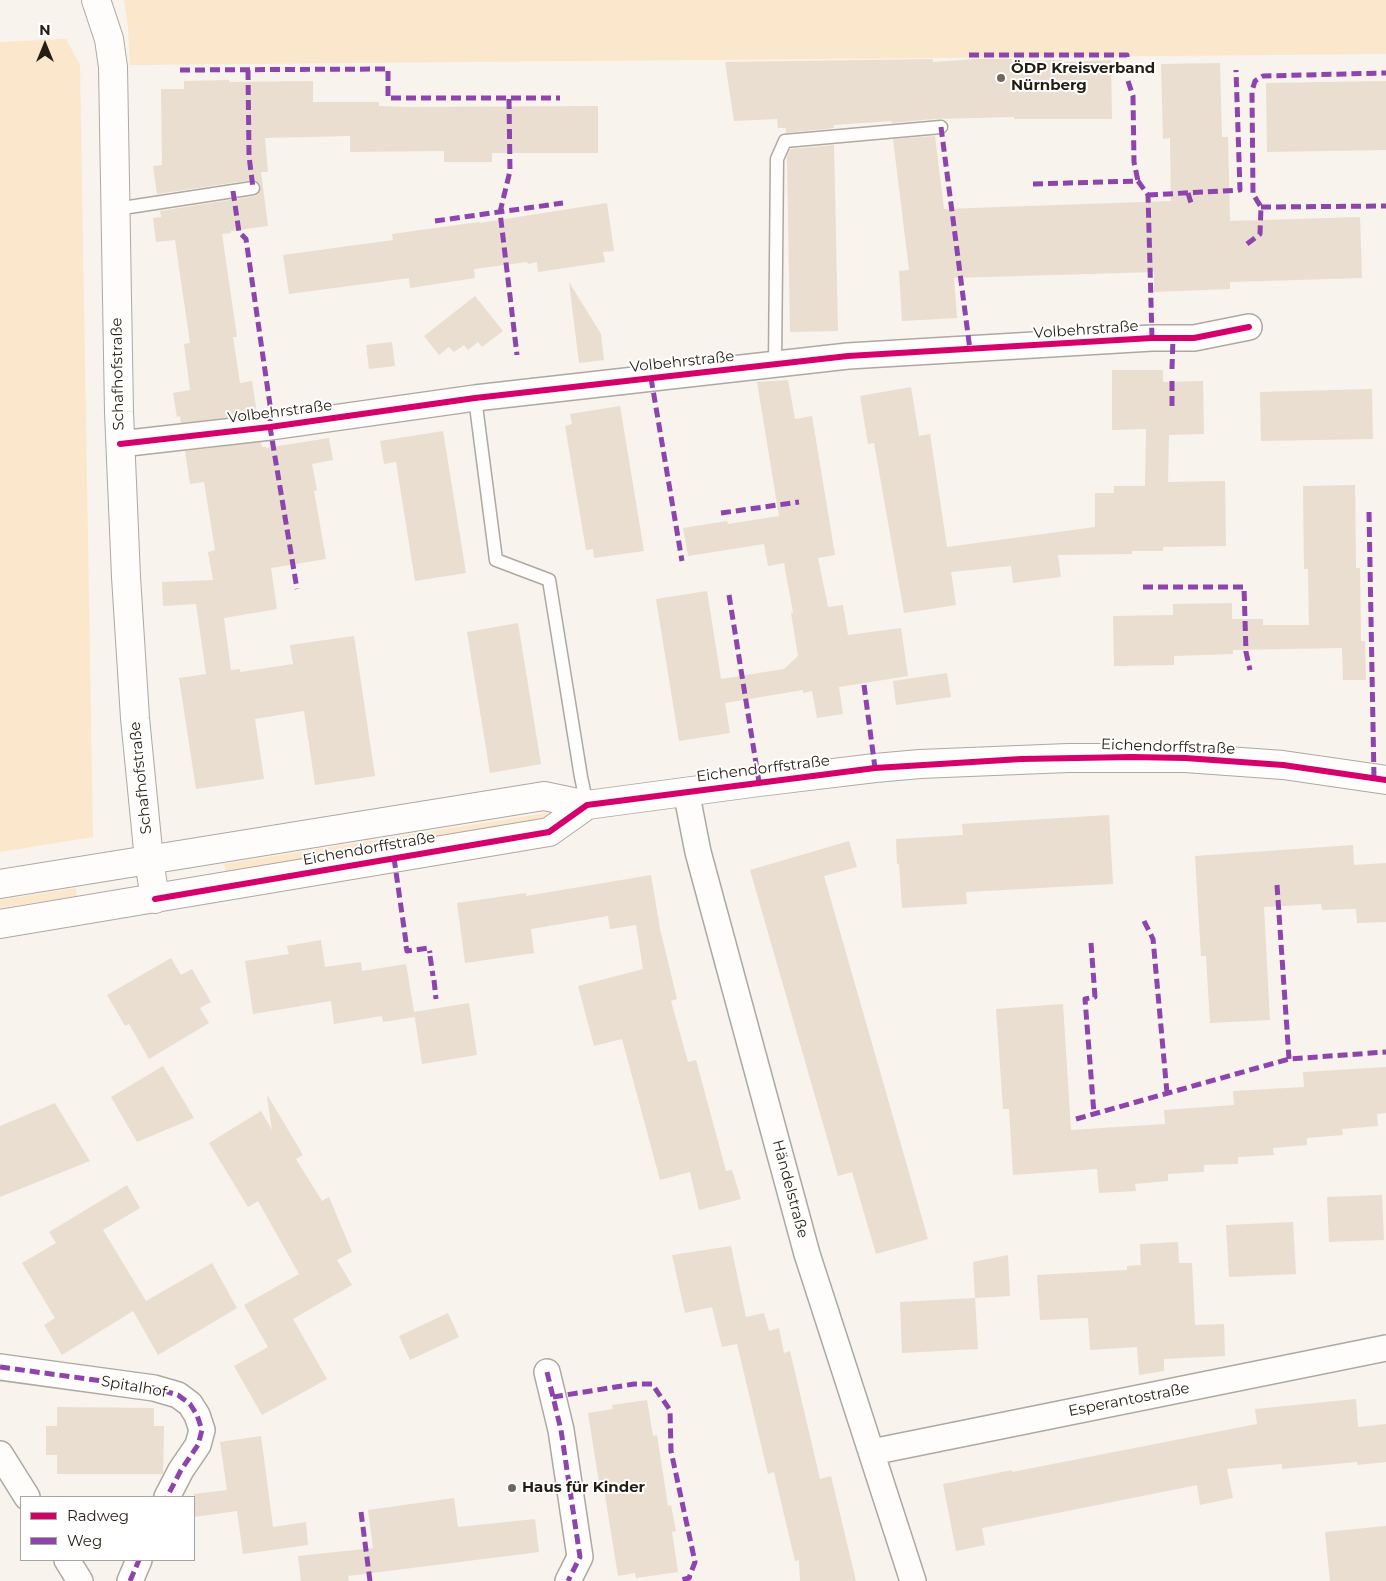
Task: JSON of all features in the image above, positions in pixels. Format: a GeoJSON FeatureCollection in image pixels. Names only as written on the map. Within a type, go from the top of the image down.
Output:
{"type":"FeatureCollection","features":[{"type":"Feature","properties":{"kind":"street","name":"Schafhofstraße"},"geometry":{"type":"LineString","coordinates":[[96,0],[109,39],[113,67],[120,444],[135,718],[149,860],[155,899]]}},
{"type":"Feature","properties":{"kind":"street","name":"Volbehrstraße"},"geometry":{"type":"LineString","coordinates":[[120,444],[270,427],[475,398],[858,356],[1152,338],[1194,338],[1249,327]]}},
{"type":"Feature","properties":{"kind":"street","name":"Eichendorffstraße"},"geometry":{"type":"LineString","coordinates":[[0,884],[544,796],[587,805],[875,768],[977,761],[1068,758],[1185,758],[1246,762],[1386,780]]}},
{"type":"Feature","properties":{"kind":"street","name":"Händelstraße"},"geometry":{"type":"LineString","coordinates":[[686,791],[698,852],[807,1254],[913,1581]]}},
{"type":"Feature","properties":{"kind":"street","name":"Eichendorffstraße"},"geometry":{"type":"LineString","coordinates":[[0,924],[549,832],[587,805]]}},
{"type":"Feature","properties":{"kind":"street","name":"Esperantostraße"},"geometry":{"type":"LineString","coordinates":[[872,1452],[1386,1348]]}},
{"type":"Feature","properties":{"kind":"street","name":"Spitalhof"},"geometry":{"type":"LineString","coordinates":[[0,1367],[154,1388],[178,1395],[190,1404],[198,1414],[202,1430],[198,1445],[181,1470],[168,1496]]}},
{"type":"Feature","properties":{"kind":"street"},"geometry":{"type":"LineString","coordinates":[[547,1372],[561,1430],[580,1557],[568,1581]]}},
{"type":"Feature","properties":{"kind":"street"},"geometry":{"type":"LineString","coordinates":[[0,1454],[27,1496]]}},
{"type":"Feature","properties":{"kind":"street"},"geometry":{"type":"LineString","coordinates":[[68,1561],[80,1581]]}},
{"type":"Feature","properties":{"kind":"street"},"geometry":{"type":"LineString","coordinates":[[130,1581],[139,1561]]}},
{"type":"Feature","properties":{"kind":"lane"},"geometry":{"type":"LineString","coordinates":[[775,365],[777,159],[785,141],[941,127]]}},
{"type":"Feature","properties":{"kind":"lane"},"geometry":{"type":"LineString","coordinates":[[116,209],[253,188]]}},
{"type":"Feature","properties":{"kind":"lane"},"geometry":{"type":"LineString","coordinates":[[475,398],[496,560],[549,580],[587,805]]}},
{"type":"Feature","properties":{"kind":"shaded area"},"geometry":{"type":"Polygon","coordinates":[[[124,0],[1386,0],[1386,54],[130,65],[124,0]]]}},
{"type":"Feature","properties":{"kind":"shaded area"},"geometry":{"type":"Polygon","coordinates":[[[66,39],[80,65],[93,837],[0,852],[0,42],[66,39]]]}},
{"type":"Feature","properties":{"kind":"shaded area"},"geometry":{"type":"Polygon","coordinates":[[[546,813],[550,815],[547,821],[226,872],[224,864],[546,813]]]}},
{"type":"Feature","properties":{"kind":"shaded area"},"geometry":{"type":"Polygon","coordinates":[[[76,888],[77,896],[0,908],[0,900],[76,888]]]}},
{"type":"Feature","properties":{"kind":"building"},"geometry":{"type":"Polygon","coordinates":[[[933,59],[933,62],[977,59],[1012,59],[1012,61],[1062,60],[1062,62],[1111,60],[1112,119],[1014,119],[1014,117],[933,119],[892,123],[891,121],[834,125],[834,128],[786,133],[786,128],[778,128],[777,119],[734,121],[725,62],[933,59]]]}},
{"type":"Feature","properties":{"kind":"building"},"geometry":{"type":"Polygon","coordinates":[[[1220,63],[1222,137],[1228,137],[1230,221],[1360,217],[1362,278],[1230,282],[1230,289],[1154,292],[1154,272],[954,278],[957,318],[902,321],[899,271],[909,270],[893,139],[935,136],[944,209],[1171,201],[1170,138],[1163,139],[1161,64],[1220,63]]]}},
{"type":"Feature","properties":{"kind":"building"},"geometry":{"type":"Polygon","coordinates":[[[229,80],[229,82],[313,81],[313,102],[379,102],[379,106],[409,107],[598,106],[598,153],[492,153],[492,162],[444,162],[444,151],[350,152],[350,136],[265,138],[268,172],[261,172],[268,226],[222,234],[237,337],[233,337],[240,383],[252,381],[257,414],[181,423],[180,416],[177,417],[173,393],[190,390],[184,344],[190,343],[175,240],[156,242],[153,218],[161,217],[160,211],[255,196],[261,187],[259,183],[252,180],[157,194],[153,166],[162,165],[161,89],[184,89],[184,81],[229,80]]]}},
{"type":"Feature","properties":{"kind":"building"},"geometry":{"type":"Polygon","coordinates":[[[1386,81],[1386,150],[1267,152],[1266,83],[1386,81]]]}},
{"type":"Feature","properties":{"kind":"building"},"geometry":{"type":"Polygon","coordinates":[[[834,145],[838,331],[790,332],[787,157],[790,149],[834,145]]]}},
{"type":"Feature","properties":{"kind":"building"},"geometry":{"type":"Polygon","coordinates":[[[607,203],[614,251],[603,252],[605,262],[538,272],[537,262],[528,264],[527,262],[474,269],[475,278],[410,288],[409,278],[289,294],[283,255],[393,240],[392,234],[480,223],[607,203]]]}},
{"type":"Feature","properties":{"kind":"building"},"geometry":{"type":"Polygon","coordinates":[[[569,282],[601,334],[604,360],[579,363],[569,282]]]}},
{"type":"Feature","properties":{"kind":"building"},"geometry":{"type":"Polygon","coordinates":[[[475,296],[503,331],[482,347],[478,342],[468,350],[464,345],[454,352],[449,347],[439,355],[424,336],[475,296]]]}},
{"type":"Feature","properties":{"kind":"building"},"geometry":{"type":"Polygon","coordinates":[[[392,342],[395,366],[369,369],[366,345],[392,342]]]}},
{"type":"Feature","properties":{"kind":"building"},"geometry":{"type":"Polygon","coordinates":[[[1112,370],[1163,370],[1163,382],[1203,381],[1204,434],[1169,435],[1168,482],[1225,481],[1226,546],[1163,547],[1163,551],[1132,551],[1132,554],[1058,555],[1061,577],[1013,583],[1011,566],[951,572],[956,605],[904,613],[874,443],[868,444],[860,396],[911,387],[919,436],[930,434],[947,547],[1095,527],[1095,493],[1114,493],[1114,486],[1145,486],[1146,429],[1112,430],[1112,370]]]}},
{"type":"Feature","properties":{"kind":"building"},"geometry":{"type":"Polygon","coordinates":[[[788,380],[795,419],[812,416],[835,555],[818,558],[828,607],[843,605],[848,635],[901,628],[908,676],[839,687],[843,714],[817,718],[812,691],[803,693],[803,690],[725,703],[730,733],[679,741],[656,599],[707,591],[721,679],[784,669],[798,656],[784,563],[768,566],[764,544],[688,556],[683,528],[727,521],[728,524],[779,516],[757,382],[788,380]]]}},
{"type":"Feature","properties":{"kind":"building"},"geometry":{"type":"Polygon","coordinates":[[[1372,389],[1373,439],[1261,441],[1260,392],[1372,389]]]}},
{"type":"Feature","properties":{"kind":"building"},"geometry":{"type":"Polygon","coordinates":[[[620,406],[644,551],[594,558],[593,549],[586,550],[565,426],[572,424],[570,414],[620,406]]]}},
{"type":"Feature","properties":{"kind":"building"},"geometry":{"type":"Polygon","coordinates":[[[443,431],[466,573],[415,581],[396,462],[384,464],[380,441],[443,431]]]}},
{"type":"Feature","properties":{"kind":"building"},"geometry":{"type":"Polygon","coordinates":[[[329,438],[333,460],[312,464],[317,490],[314,491],[326,559],[271,568],[277,609],[224,618],[231,670],[240,669],[240,672],[293,664],[290,645],[354,636],[375,776],[315,785],[304,711],[255,719],[264,779],[196,789],[179,678],[206,674],[196,604],[163,606],[162,582],[213,580],[208,552],[215,550],[204,482],[190,484],[185,451],[261,442],[262,447],[266,448],[329,438]]]}},
{"type":"Feature","properties":{"kind":"building"},"geometry":{"type":"Polygon","coordinates":[[[1355,485],[1356,568],[1360,568],[1361,641],[1365,641],[1366,680],[1343,680],[1342,648],[1233,650],[1233,654],[1174,656],[1174,665],[1114,666],[1113,616],[1173,615],[1173,604],[1232,603],[1232,619],[1263,619],[1263,625],[1309,625],[1308,569],[1304,569],[1303,486],[1355,485]]]}},
{"type":"Feature","properties":{"kind":"building"},"geometry":{"type":"Polygon","coordinates":[[[518,623],[541,764],[490,773],[467,632],[518,623]]]}},
{"type":"Feature","properties":{"kind":"building"},"geometry":{"type":"Polygon","coordinates":[[[947,673],[951,697],[896,705],[893,681],[947,673]]]}},
{"type":"Feature","properties":{"kind":"building"},"geometry":{"type":"Polygon","coordinates":[[[1109,815],[1113,884],[966,892],[967,904],[902,908],[896,839],[963,835],[962,824],[1109,815]]]}},
{"type":"Feature","properties":{"kind":"building"},"geometry":{"type":"Polygon","coordinates":[[[849,841],[857,867],[824,876],[928,1239],[876,1254],[852,1172],[838,1176],[750,870],[849,841]]]}},
{"type":"Feature","properties":{"kind":"building"},"geometry":{"type":"Polygon","coordinates":[[[1353,845],[1354,865],[1386,863],[1386,922],[1357,923],[1356,909],[1322,910],[1321,904],[1264,907],[1270,1020],[1210,1023],[1206,956],[1201,956],[1195,856],[1353,845]]]}},
{"type":"Feature","properties":{"kind":"building"},"geometry":{"type":"Polygon","coordinates":[[[651,875],[660,929],[677,999],[671,1001],[688,1062],[696,1060],[726,1171],[732,1170],[741,1199],[699,1210],[690,1172],[660,1180],[622,1039],[594,1046],[578,986],[643,969],[636,925],[610,929],[608,916],[531,929],[534,953],[465,963],[457,903],[526,893],[526,896],[651,875]]]}},
{"type":"Feature","properties":{"kind":"building"},"geometry":{"type":"Polygon","coordinates":[[[321,940],[325,967],[361,962],[362,971],[406,964],[415,1017],[383,1022],[382,1016],[334,1024],[331,1001],[253,1014],[245,961],[289,954],[287,946],[321,940]]]}},
{"type":"Feature","properties":{"kind":"building"},"geometry":{"type":"Polygon","coordinates":[[[171,958],[181,975],[192,969],[211,1002],[200,1008],[209,1023],[149,1059],[129,1024],[125,1026],[107,995],[171,958]]]}},
{"type":"Feature","properties":{"kind":"building"},"geometry":{"type":"Polygon","coordinates":[[[469,1003],[477,1055],[422,1064],[414,1012],[469,1003]]]}},
{"type":"Feature","properties":{"kind":"building"},"geometry":{"type":"Polygon","coordinates":[[[1063,1004],[1071,1130],[1165,1124],[1164,1110],[1234,1105],[1233,1091],[1304,1087],[1303,1072],[1386,1067],[1386,1113],[1377,1114],[1378,1126],[1342,1129],[1343,1135],[1307,1138],[1307,1145],[1273,1148],[1274,1155],[1238,1157],[1238,1164],[1204,1165],[1204,1172],[1168,1174],[1168,1181],[1135,1184],[1136,1191],[1099,1193],[1097,1169],[1013,1175],[1009,1109],[1003,1109],[996,1009],[1063,1004]]]}},
{"type":"Feature","properties":{"kind":"building"},"geometry":{"type":"Polygon","coordinates":[[[163,1066],[194,1118],[137,1142],[111,1097],[163,1066]]]}},
{"type":"Feature","properties":{"kind":"building"},"geometry":{"type":"Polygon","coordinates":[[[268,1096],[303,1155],[296,1159],[322,1201],[329,1197],[352,1252],[337,1260],[352,1285],[293,1319],[327,1379],[262,1415],[234,1366],[268,1347],[244,1305],[299,1274],[258,1201],[248,1207],[209,1143],[261,1111],[272,1130],[268,1096]]]}},
{"type":"Feature","properties":{"kind":"building"},"geometry":{"type":"Polygon","coordinates":[[[55,1103],[90,1161],[0,1197],[0,1126],[55,1103]]]}},
{"type":"Feature","properties":{"kind":"building"},"geometry":{"type":"Polygon","coordinates":[[[127,1185],[140,1208],[103,1230],[146,1301],[212,1263],[237,1308],[158,1355],[133,1311],[62,1355],[44,1325],[55,1318],[22,1263],[56,1243],[49,1232],[127,1185]]]}},
{"type":"Feature","properties":{"kind":"building"},"geometry":{"type":"Polygon","coordinates":[[[1382,1195],[1384,1240],[1329,1242],[1327,1197],[1382,1195]]]}},
{"type":"Feature","properties":{"kind":"building"},"geometry":{"type":"Polygon","coordinates":[[[1293,1222],[1296,1274],[1229,1277],[1226,1225],[1293,1222]]]}},
{"type":"Feature","properties":{"kind":"building"},"geometry":{"type":"Polygon","coordinates":[[[1178,1242],[1179,1263],[1192,1263],[1195,1325],[1224,1324],[1225,1356],[1164,1359],[1164,1371],[1139,1375],[1137,1347],[1090,1350],[1088,1318],[1040,1320],[1037,1275],[1127,1270],[1127,1266],[1141,1265],[1140,1244],[1178,1242]]]}},
{"type":"Feature","properties":{"kind":"building"},"geometry":{"type":"Polygon","coordinates":[[[731,1246],[746,1317],[764,1313],[769,1331],[779,1328],[784,1353],[790,1351],[820,1479],[831,1476],[856,1581],[800,1581],[799,1560],[795,1561],[774,1472],[768,1474],[737,1344],[722,1347],[712,1307],[685,1313],[672,1255],[731,1246]]]}},
{"type":"Feature","properties":{"kind":"building"},"geometry":{"type":"Polygon","coordinates":[[[1008,1255],[1010,1296],[975,1298],[973,1262],[1008,1255]]]}},
{"type":"Feature","properties":{"kind":"building"},"geometry":{"type":"Polygon","coordinates":[[[975,1298],[978,1349],[902,1353],[900,1302],[975,1298]]]}},
{"type":"Feature","properties":{"kind":"building"},"geometry":{"type":"Polygon","coordinates":[[[448,1313],[459,1337],[410,1360],[399,1336],[448,1313]]]}},
{"type":"Feature","properties":{"kind":"building"},"geometry":{"type":"Polygon","coordinates":[[[1356,1399],[1358,1427],[1386,1424],[1386,1462],[1357,1465],[1357,1462],[1282,1469],[1282,1464],[1227,1469],[1233,1498],[1200,1505],[1197,1485],[982,1528],[985,1545],[956,1551],[943,1484],[1257,1424],[1255,1409],[1356,1399]]]}},
{"type":"Feature","properties":{"kind":"building"},"geometry":{"type":"Polygon","coordinates":[[[647,1400],[653,1436],[657,1435],[668,1506],[671,1505],[676,1531],[672,1532],[678,1572],[636,1578],[635,1573],[618,1576],[604,1489],[600,1489],[588,1413],[613,1409],[612,1405],[647,1400]]]}},
{"type":"Feature","properties":{"kind":"building"},"geometry":{"type":"Polygon","coordinates":[[[57,1407],[154,1408],[154,1426],[164,1426],[163,1474],[57,1474],[57,1455],[46,1455],[46,1426],[57,1426],[57,1407]]]}},
{"type":"Feature","properties":{"kind":"building"},"geometry":{"type":"Polygon","coordinates":[[[261,1436],[273,1527],[306,1522],[308,1545],[243,1554],[237,1511],[195,1517],[194,1494],[227,1490],[220,1442],[261,1436]]]}},
{"type":"Feature","properties":{"kind":"building"},"geometry":{"type":"Polygon","coordinates":[[[454,1498],[458,1527],[535,1519],[539,1552],[348,1576],[349,1581],[301,1581],[298,1556],[373,1548],[368,1510],[454,1498]]]}},
{"type":"Feature","properties":{"kind":"building"},"geometry":{"type":"Polygon","coordinates":[[[1386,1526],[1386,1581],[1330,1581],[1325,1532],[1386,1526]]]}},
{"type":"Feature","properties":{"kind":"marked path"},"geometry":{"type":"LineString","coordinates":[[969,55],[1127,55],[1127,61]]}},
{"type":"Feature","properties":{"kind":"marked path"},"geometry":{"type":"LineString","coordinates":[[180,70],[388,69],[388,98],[560,98]]}},
{"type":"Feature","properties":{"kind":"marked path"},"geometry":{"type":"LineString","coordinates":[[248,70],[249,156],[253,188]]}},
{"type":"Feature","properties":{"kind":"marked path"},"geometry":{"type":"LineString","coordinates":[[1148,195],[1240,190],[1236,70]]}},
{"type":"Feature","properties":{"kind":"marked path"},"geometry":{"type":"LineString","coordinates":[[1247,244],[1260,234],[1261,207],[1253,194],[1252,91],[1255,81],[1263,76],[1386,73]]}},
{"type":"Feature","properties":{"kind":"marked path"},"geometry":{"type":"LineString","coordinates":[[1128,81],[1133,96],[1134,162],[1138,181]]}},
{"type":"Feature","properties":{"kind":"marked path"},"geometry":{"type":"LineString","coordinates":[[509,99],[510,171],[500,212],[517,355]]}},
{"type":"Feature","properties":{"kind":"marked path"},"geometry":{"type":"LineString","coordinates":[[941,127],[970,350]]}},
{"type":"Feature","properties":{"kind":"marked path"},"geometry":{"type":"LineString","coordinates":[[1033,184],[1138,181],[1148,195],[1152,338]]}},
{"type":"Feature","properties":{"kind":"marked path"},"geometry":{"type":"LineString","coordinates":[[233,191],[239,232],[246,239],[270,405],[270,427],[297,589]]}},
{"type":"Feature","properties":{"kind":"marked path"},"geometry":{"type":"LineString","coordinates":[[1188,193],[1191,203]]}},
{"type":"Feature","properties":{"kind":"marked path"},"geometry":{"type":"LineString","coordinates":[[435,221],[563,203]]}},
{"type":"Feature","properties":{"kind":"marked path"},"geometry":{"type":"LineString","coordinates":[[1261,207],[1386,206]]}},
{"type":"Feature","properties":{"kind":"marked path"},"geometry":{"type":"LineString","coordinates":[[1172,369],[1173,338]]}},
{"type":"Feature","properties":{"kind":"marked path"},"geometry":{"type":"LineString","coordinates":[[651,378],[682,561]]}},
{"type":"Feature","properties":{"kind":"marked path"},"geometry":{"type":"LineString","coordinates":[[1172,381],[1172,406]]}},
{"type":"Feature","properties":{"kind":"marked path"},"geometry":{"type":"LineString","coordinates":[[721,513],[799,502]]}},
{"type":"Feature","properties":{"kind":"marked path"},"geometry":{"type":"LineString","coordinates":[[1369,512],[1374,778]]}},
{"type":"Feature","properties":{"kind":"marked path"},"geometry":{"type":"LineString","coordinates":[[1143,587],[1244,587],[1246,652],[1250,670]]}},
{"type":"Feature","properties":{"kind":"marked path"},"geometry":{"type":"LineString","coordinates":[[729,595],[759,782]]}},
{"type":"Feature","properties":{"kind":"marked path"},"geometry":{"type":"LineString","coordinates":[[864,685],[875,768]]}},
{"type":"Feature","properties":{"kind":"marked path"},"geometry":{"type":"LineString","coordinates":[[394,858],[406,942]]}},
{"type":"Feature","properties":{"kind":"marked path"},"geometry":{"type":"LineString","coordinates":[[1277,885],[1289,1059]]}},
{"type":"Feature","properties":{"kind":"marked path"},"geometry":{"type":"LineString","coordinates":[[1144,921],[1153,939],[1167,1093]]}},
{"type":"Feature","properties":{"kind":"marked path"},"geometry":{"type":"LineString","coordinates":[[1091,943],[1095,997],[1085,999],[1094,1114]]}},
{"type":"Feature","properties":{"kind":"marked path"},"geometry":{"type":"LineString","coordinates":[[406,946],[407,951],[429,948],[430,953]]}},
{"type":"Feature","properties":{"kind":"marked path"},"geometry":{"type":"LineString","coordinates":[[430,956],[433,976]]}},
{"type":"Feature","properties":{"kind":"marked path"},"geometry":{"type":"LineString","coordinates":[[434,980],[436,999]]}},
{"type":"Feature","properties":{"kind":"marked path"},"geometry":{"type":"LineString","coordinates":[[1076,1119],[1289,1059],[1386,1052]]}},
{"type":"Feature","properties":{"kind":"marked path"},"geometry":{"type":"LineString","coordinates":[[0,1367],[154,1388],[178,1395],[190,1404],[197,1415],[202,1430],[198,1445],[181,1470],[168,1496]]}},
{"type":"Feature","properties":{"kind":"marked path"},"geometry":{"type":"LineString","coordinates":[[547,1372],[561,1430],[580,1557],[568,1581]]}},
{"type":"Feature","properties":{"kind":"marked path"},"geometry":{"type":"LineString","coordinates":[[553,1397],[634,1384],[652,1384],[670,1410],[671,1451],[695,1562],[689,1578],[678,1581]]}},
{"type":"Feature","properties":{"kind":"marked path"},"geometry":{"type":"LineString","coordinates":[[361,1512],[370,1581]]}},
{"type":"Feature","properties":{"kind":"marked path"},"geometry":{"type":"LineString","coordinates":[[130,1581],[139,1561]]}},
{"type":"Feature","properties":{"kind":"cycle path"},"geometry":{"type":"LineString","coordinates":[[120,444],[270,427],[475,398],[848,356],[1152,338],[1194,338],[1249,327]]}},
{"type":"Feature","properties":{"kind":"cycle path"},"geometry":{"type":"LineString","coordinates":[[155,899],[549,832],[587,805],[875,768],[1021,759],[1185,758],[1283,765],[1386,780]]}},
{"type":"Feature","properties":{"kind":"place","name":"ÖDP Kreisverband Nürnberg"},"geometry":{"type":"Point","coordinates":[1001,78]}},
{"type":"Feature","properties":{"kind":"place","name":"Haus für Kinder"},"geometry":{"type":"Point","coordinates":[512,1488]}}]}
